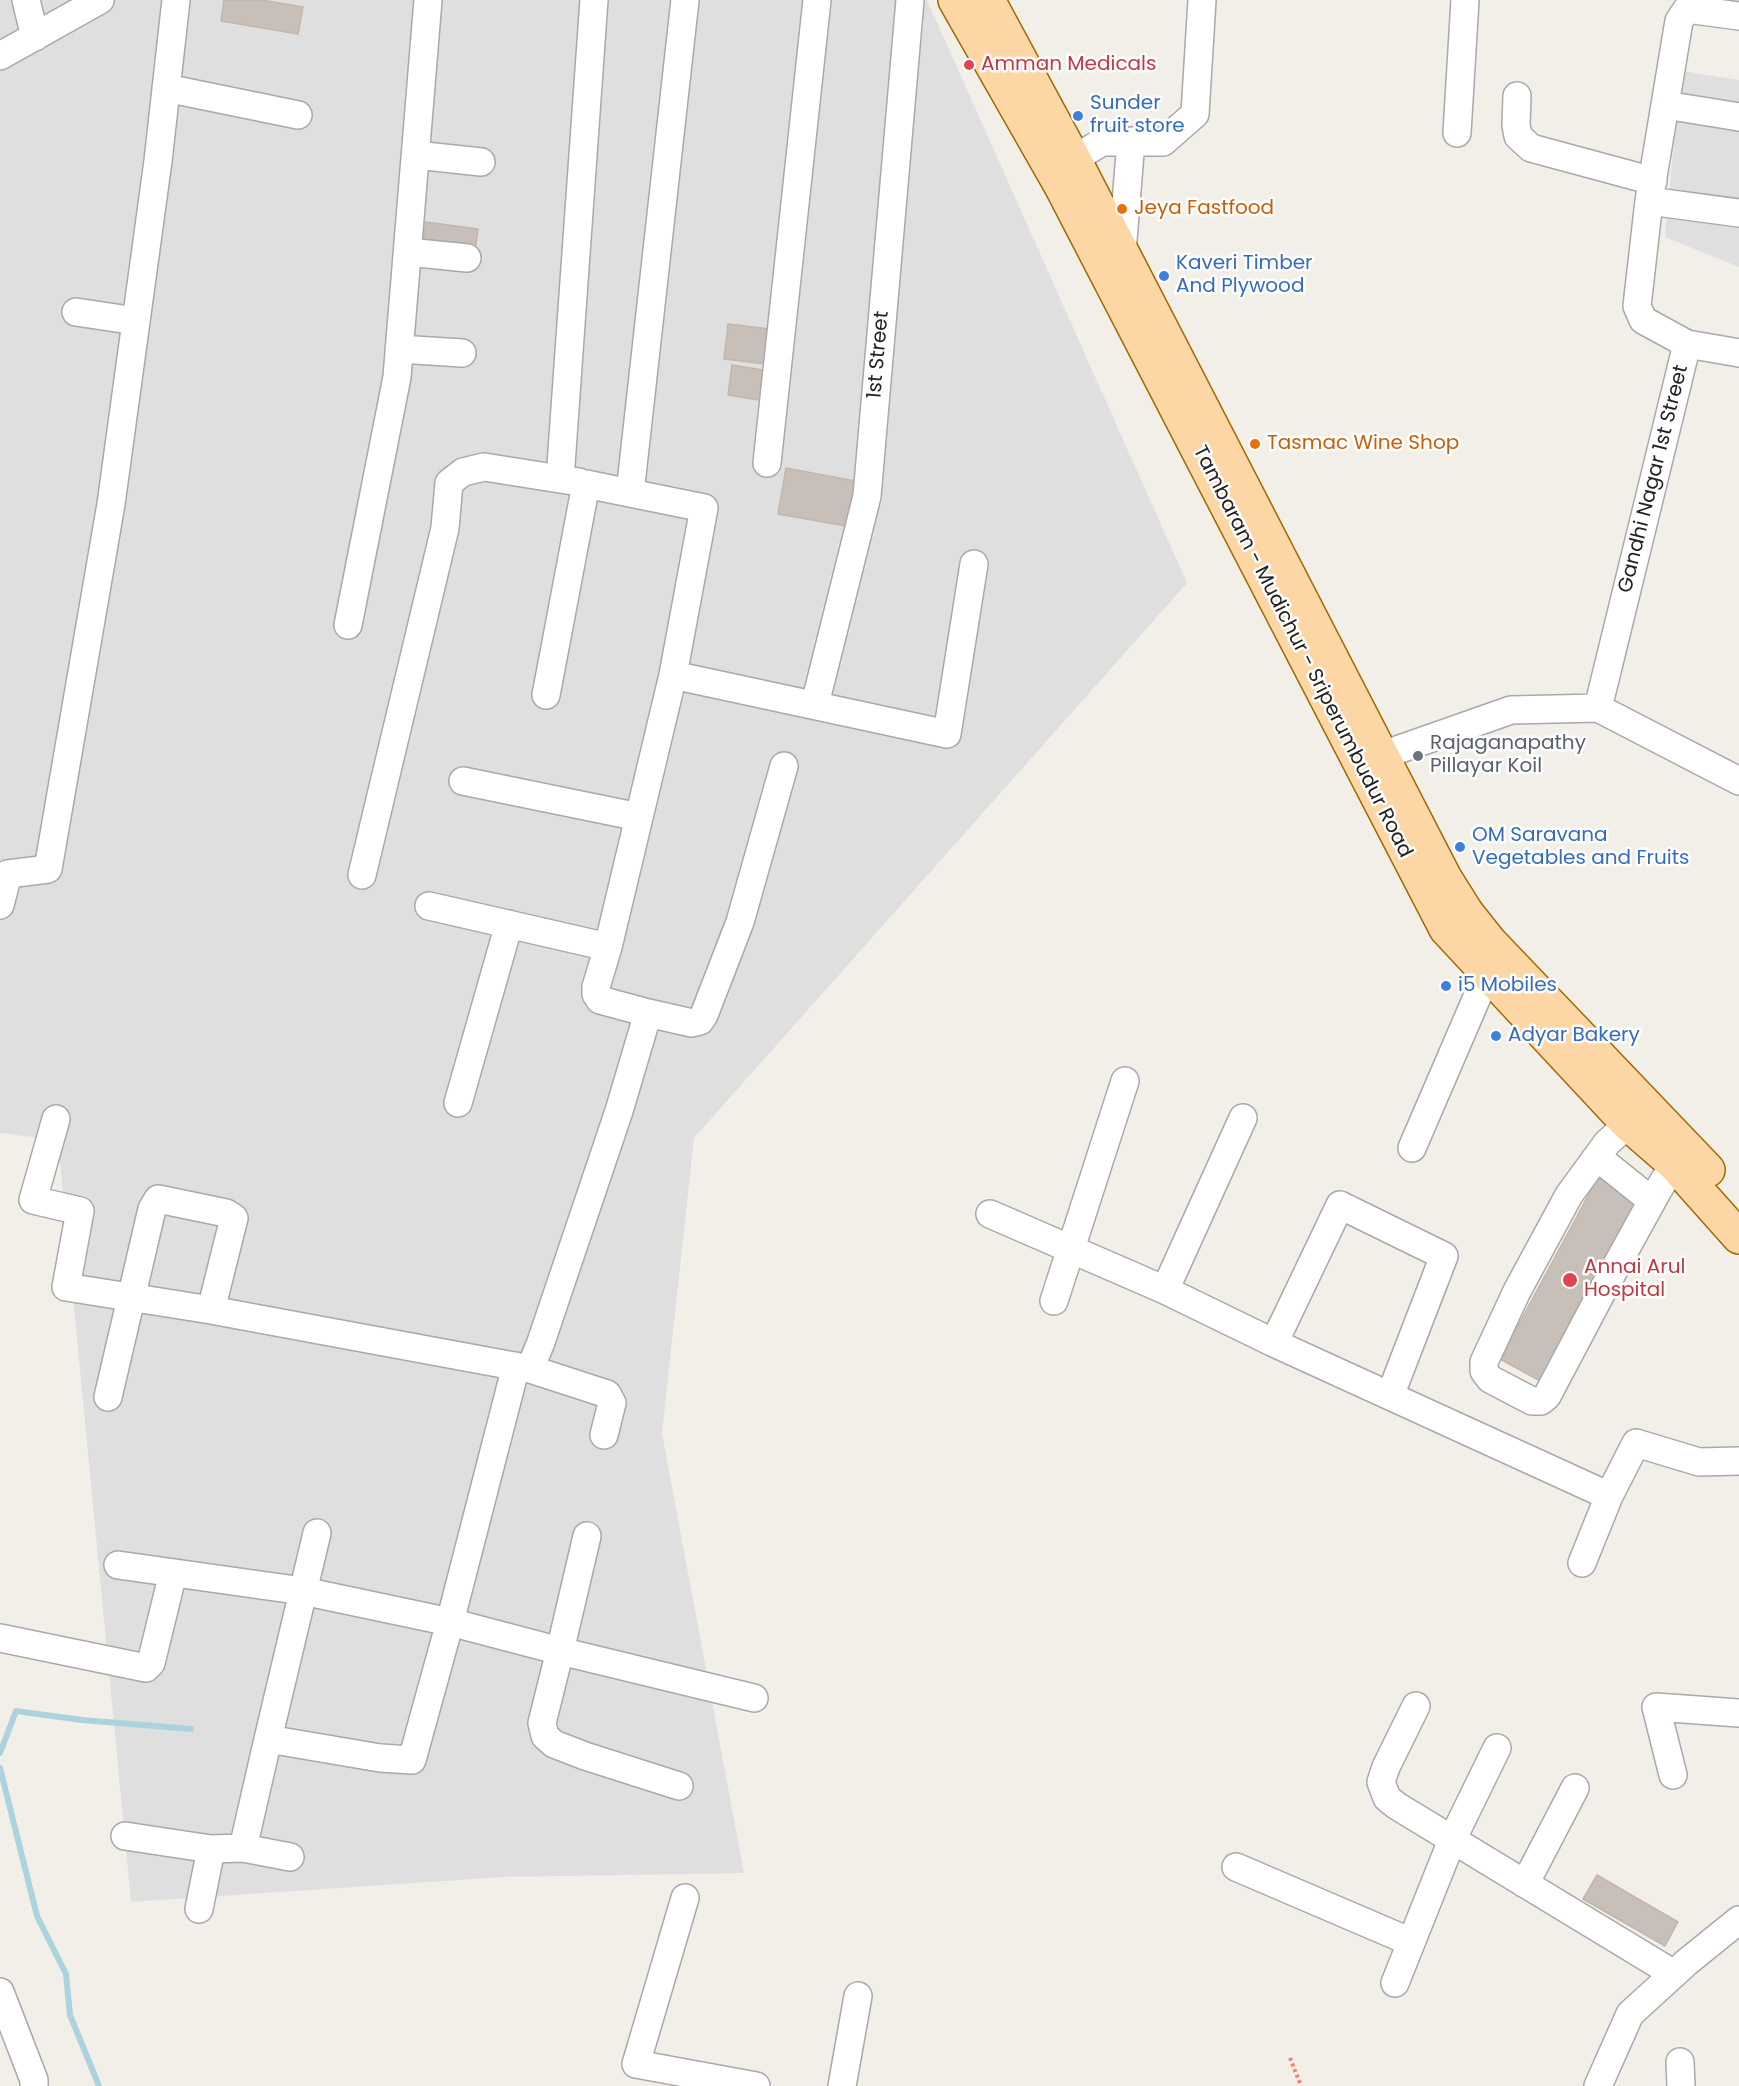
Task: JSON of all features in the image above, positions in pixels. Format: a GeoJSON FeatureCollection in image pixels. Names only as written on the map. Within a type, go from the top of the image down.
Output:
{"type":"FeatureCollection","features":[{"type":"Feature","properties":{"kind":"main road","name":"Tambaram - Mudichur - Sriperumbudur Road"},"geometry":{"type":"LineString","coordinates":[[955,0],[1061,186],[1372,761],[1467,913],[1490,942],[1687,1147],[1739,1205]]}},
{"type":"Feature","properties":{"kind":"main road","name":"Tambaram - Mudichur - Sriperumbudur Road"},"geometry":{"type":"LineString","coordinates":[[988,0],[1122,252],[1372,761],[1446,929],[1628,1124],[1674,1164],[1739,1237]]}},
{"type":"Feature","properties":{"kind":"street"},"geometry":{"type":"LineString","coordinates":[[26,0],[35,37]]}},
{"type":"Feature","properties":{"kind":"street"},"geometry":{"type":"LineString","coordinates":[[0,56],[100,0]]}},
{"type":"Feature","properties":{"kind":"street"},"geometry":{"type":"LineString","coordinates":[[0,904],[8,874],[48,869],[111,504],[176,0]]}},
{"type":"Feature","properties":{"kind":"street"},"geometry":{"type":"LineString","coordinates":[[348,625],[397,377],[428,0]]}},
{"type":"Feature","properties":{"kind":"street"},"geometry":{"type":"LineString","coordinates":[[546,695],[573,481],[594,0]]}},
{"type":"Feature","properties":{"kind":"street"},"geometry":{"type":"LineString","coordinates":[[630,493],[685,0]]}},
{"type":"Feature","properties":{"kind":"street"},"geometry":{"type":"LineString","coordinates":[[767,464],[817,0]]}},
{"type":"Feature","properties":{"kind":"street","name":"1st Street"},"geometry":{"type":"LineString","coordinates":[[814,704],[867,496],[910,0]]}},
{"type":"Feature","properties":{"kind":"street"},"geometry":{"type":"LineString","coordinates":[[1074,159],[1102,142],[1163,142],[1195,114],[1202,0]]}},
{"type":"Feature","properties":{"kind":"street"},"geometry":{"type":"LineString","coordinates":[[1457,133],[1466,0]]}},
{"type":"Feature","properties":{"kind":"street","name":"Gandhi Nagar 1st Street"},"geometry":{"type":"LineString","coordinates":[[1598,708],[1687,344],[1643,320],[1637,306],[1651,191],[1678,21],[1687,9],[1739,16]]}},
{"type":"Feature","properties":{"kind":"street"},"geometry":{"type":"LineString","coordinates":[[166,88],[298,114]]}},
{"type":"Feature","properties":{"kind":"street"},"geometry":{"type":"LineString","coordinates":[[1517,96],[1518,136],[1531,148],[1651,191],[1739,213]]}},
{"type":"Feature","properties":{"kind":"street"},"geometry":{"type":"LineString","coordinates":[[1665,105],[1739,117]]}},
{"type":"Feature","properties":{"kind":"street"},"geometry":{"type":"LineString","coordinates":[[1122,252],[1131,141]]}},
{"type":"Feature","properties":{"kind":"street"},"geometry":{"type":"LineString","coordinates":[[416,155],[481,162]]}},
{"type":"Feature","properties":{"kind":"street"},"geometry":{"type":"LineString","coordinates":[[408,252],[467,258]]}},
{"type":"Feature","properties":{"kind":"street"},"geometry":{"type":"LineString","coordinates":[[76,312],[136,321]]}},
{"type":"Feature","properties":{"kind":"street"},"geometry":{"type":"LineString","coordinates":[[1687,344],[1739,353]]}},
{"type":"Feature","properties":{"kind":"street"},"geometry":{"type":"LineString","coordinates":[[399,349],[462,352]]}},
{"type":"Feature","properties":{"kind":"street"},"geometry":{"type":"LineString","coordinates":[[362,875],[445,528],[448,483],[463,472],[484,467],[573,481],[705,508],[673,675],[596,994],[600,1000],[692,1023],[700,1021],[740,922],[784,766]]}},
{"type":"Feature","properties":{"kind":"street"},"geometry":{"type":"LineString","coordinates":[[673,675],[947,734],[974,564]]}},
{"type":"Feature","properties":{"kind":"street"},"geometry":{"type":"LineString","coordinates":[[1372,761],[1511,710],[1598,708],[1739,781]]}},
{"type":"Feature","properties":{"kind":"street"},"geometry":{"type":"LineString","coordinates":[[464,781],[639,817]]}},
{"type":"Feature","properties":{"kind":"street"},"geometry":{"type":"LineString","coordinates":[[429,906],[608,947]]}},
{"type":"Feature","properties":{"kind":"street"},"geometry":{"type":"LineString","coordinates":[[458,1103],[509,924]]}},
{"type":"Feature","properties":{"kind":"street"},"geometry":{"type":"LineString","coordinates":[[1412,1148],[1487,974]]}},
{"type":"Feature","properties":{"kind":"street"},"geometry":{"type":"LineString","coordinates":[[268,1738],[380,1758],[412,1760],[523,1368],[542,1342],[620,1111],[648,1013]]}},
{"type":"Feature","properties":{"kind":"street"},"geometry":{"type":"LineString","coordinates":[[1054,1301],[1125,1081]]}},
{"type":"Feature","properties":{"kind":"street"},"geometry":{"type":"LineString","coordinates":[[1165,1290],[1243,1118]]}},
{"type":"Feature","properties":{"kind":"street"},"geometry":{"type":"LineString","coordinates":[[56,1119],[33,1200],[80,1211],[66,1287],[212,1310],[523,1368],[607,1394],[612,1403],[604,1435]]}},
{"type":"Feature","properties":{"kind":"street"},"geometry":{"type":"LineString","coordinates":[[1628,1124],[1607,1143],[1569,1195],[1518,1291],[1484,1362],[1484,1371],[1490,1379],[1532,1401],[1541,1401],[1547,1396],[1674,1164]]}},
{"type":"Feature","properties":{"kind":"street"},"geometry":{"type":"LineString","coordinates":[[1597,1157],[1652,1201]]}},
{"type":"Feature","properties":{"kind":"street"},"geometry":{"type":"LineString","coordinates":[[108,1397],[152,1209],[158,1199],[226,1213],[234,1218],[212,1310]]}},
{"type":"Feature","properties":{"kind":"street"},"geometry":{"type":"LineString","coordinates":[[1274,1343],[1340,1205],[1444,1256],[1390,1396]]}},
{"type":"Feature","properties":{"kind":"street"},"geometry":{"type":"LineString","coordinates":[[990,1214],[1165,1290],[1274,1343],[1609,1496]]}},
{"type":"Feature","properties":{"kind":"street"},"geometry":{"type":"LineString","coordinates":[[1582,1563],[1609,1496],[1636,1443],[1699,1462],[1739,1461]]}},
{"type":"Feature","properties":{"kind":"street"},"geometry":{"type":"LineString","coordinates":[[243,1848],[317,1533]]}},
{"type":"Feature","properties":{"kind":"street"},"geometry":{"type":"LineString","coordinates":[[587,1536],[542,1723],[545,1736],[554,1744],[679,1786]]}},
{"type":"Feature","properties":{"kind":"street"},"geometry":{"type":"LineString","coordinates":[[118,1565],[303,1591],[450,1622],[754,1698]]}},
{"type":"Feature","properties":{"kind":"street"},"geometry":{"type":"LineString","coordinates":[[0,1638],[146,1668],[151,1663],[173,1573]]}},
{"type":"Feature","properties":{"kind":"street"},"geometry":{"type":"LineString","coordinates":[[1416,1706],[1381,1782],[1387,1798],[1452,1840],[1674,1974]]}},
{"type":"Feature","properties":{"kind":"street"},"geometry":{"type":"LineString","coordinates":[[1673,1775],[1656,1707],[1739,1713]]}},
{"type":"Feature","properties":{"kind":"street"},"geometry":{"type":"LineString","coordinates":[[1395,1983],[1452,1840],[1497,1748]]}},
{"type":"Feature","properties":{"kind":"street"},"geometry":{"type":"LineString","coordinates":[[1526,1884],[1575,1788]]}},
{"type":"Feature","properties":{"kind":"street"},"geometry":{"type":"LineString","coordinates":[[125,1836],[211,1849],[243,1848],[290,1857]]}},
{"type":"Feature","properties":{"kind":"street"},"geometry":{"type":"LineString","coordinates":[[199,1909],[211,1849]]}},
{"type":"Feature","properties":{"kind":"street"},"geometry":{"type":"LineString","coordinates":[[1236,1868],[1411,1942]]}},
{"type":"Feature","properties":{"kind":"street"},"geometry":{"type":"LineString","coordinates":[[685,1898],[636,2064],[756,2086]]}},
{"type":"Feature","properties":{"kind":"street"},"geometry":{"type":"LineString","coordinates":[[1598,2086],[1630,2014],[1739,1920]]}},
{"type":"Feature","properties":{"kind":"street"},"geometry":{"type":"LineString","coordinates":[[0,1992],[34,2080],[34,2086]]}},
{"type":"Feature","properties":{"kind":"street"},"geometry":{"type":"LineString","coordinates":[[842,2086],[858,1996]]}},
{"type":"Feature","properties":{"kind":"path"},"geometry":{"type":"LineString","coordinates":[[1290,2058],[1301,2086]]}},
{"type":"Feature","properties":{"kind":"shaded area"},"geometry":{"type":"Polygon","coordinates":[[[0,0],[927,0],[1187,583],[694,1138],[662,1433],[744,1873],[504,1877],[131,1902],[58,1140],[0,1133],[0,0]]]}},
{"type":"Feature","properties":{"kind":"shaded area"},"geometry":{"type":"Polygon","coordinates":[[[1681,71],[1739,80],[1739,267],[1665,237],[1681,71]]]}},
{"type":"Feature","properties":{"kind":"building"},"geometry":{"type":"Polygon","coordinates":[[[224,0],[262,0],[303,7],[298,34],[221,21],[224,0]]]}},
{"type":"Feature","properties":{"kind":"building"},"geometry":{"type":"Polygon","coordinates":[[[426,222],[478,229],[475,251],[423,243],[426,222]]]}},
{"type":"Feature","properties":{"kind":"building"},"geometry":{"type":"Polygon","coordinates":[[[728,324],[778,330],[774,365],[724,359],[728,324]]]}},
{"type":"Feature","properties":{"kind":"building"},"geometry":{"type":"Polygon","coordinates":[[[732,365],[769,371],[765,401],[728,395],[732,365]]]}},
{"type":"Feature","properties":{"kind":"building"},"geometry":{"type":"Polygon","coordinates":[[[786,468],[855,481],[846,526],[778,514],[786,468]]]}},
{"type":"Feature","properties":{"kind":"building","name":"Annai Arul Hospital"},"geometry":{"type":"Polygon","coordinates":[[[1604,1166],[1640,1200],[1542,1382],[1500,1359],[1604,1166]]]}},
{"type":"Feature","properties":{"kind":"building"},"geometry":{"type":"Polygon","coordinates":[[[1597,1875],[1678,1922],[1665,1946],[1583,1899],[1597,1875]]]}},
{"type":"Feature","properties":{"kind":"waterway"},"geometry":{"type":"LineString","coordinates":[[0,1753],[16,1711],[82,1720],[191,1729]]}},
{"type":"Feature","properties":{"kind":"waterway"},"geometry":{"type":"LineString","coordinates":[[0,1768],[37,1916],[66,1974],[70,2015],[99,2086]]}},
{"type":"Feature","properties":{"kind":"place","name":"Amman Medicals"},"geometry":{"type":"Point","coordinates":[969,65]}},
{"type":"Feature","properties":{"kind":"place","name":"Sunder fruit store"},"geometry":{"type":"Point","coordinates":[1078,116]}},
{"type":"Feature","properties":{"kind":"place","name":"Jeya Fastfood"},"geometry":{"type":"Point","coordinates":[1122,209]}},
{"type":"Feature","properties":{"kind":"place","name":"Kaveri Timber And Plywood"},"geometry":{"type":"Point","coordinates":[1164,276]}},
{"type":"Feature","properties":{"kind":"place","name":"Tasmac Wine Shop"},"geometry":{"type":"Point","coordinates":[1255,444]}},
{"type":"Feature","properties":{"kind":"place","name":"Rajaganapathy Pillayar Koil"},"geometry":{"type":"Point","coordinates":[1418,756]}},
{"type":"Feature","properties":{"kind":"place","name":"OM Saravana Vegetables and Fruits"},"geometry":{"type":"Point","coordinates":[1460,847]}},
{"type":"Feature","properties":{"kind":"place","name":"i5 Mobiles"},"geometry":{"type":"Point","coordinates":[1446,986]}},
{"type":"Feature","properties":{"kind":"place","name":"Adyar Bakery"},"geometry":{"type":"Point","coordinates":[1496,1036]}},
{"type":"Feature","properties":{"kind":"place","name":"Annai Arul Hospital"},"geometry":{"type":"Point","coordinates":[1570,1280]}}]}
